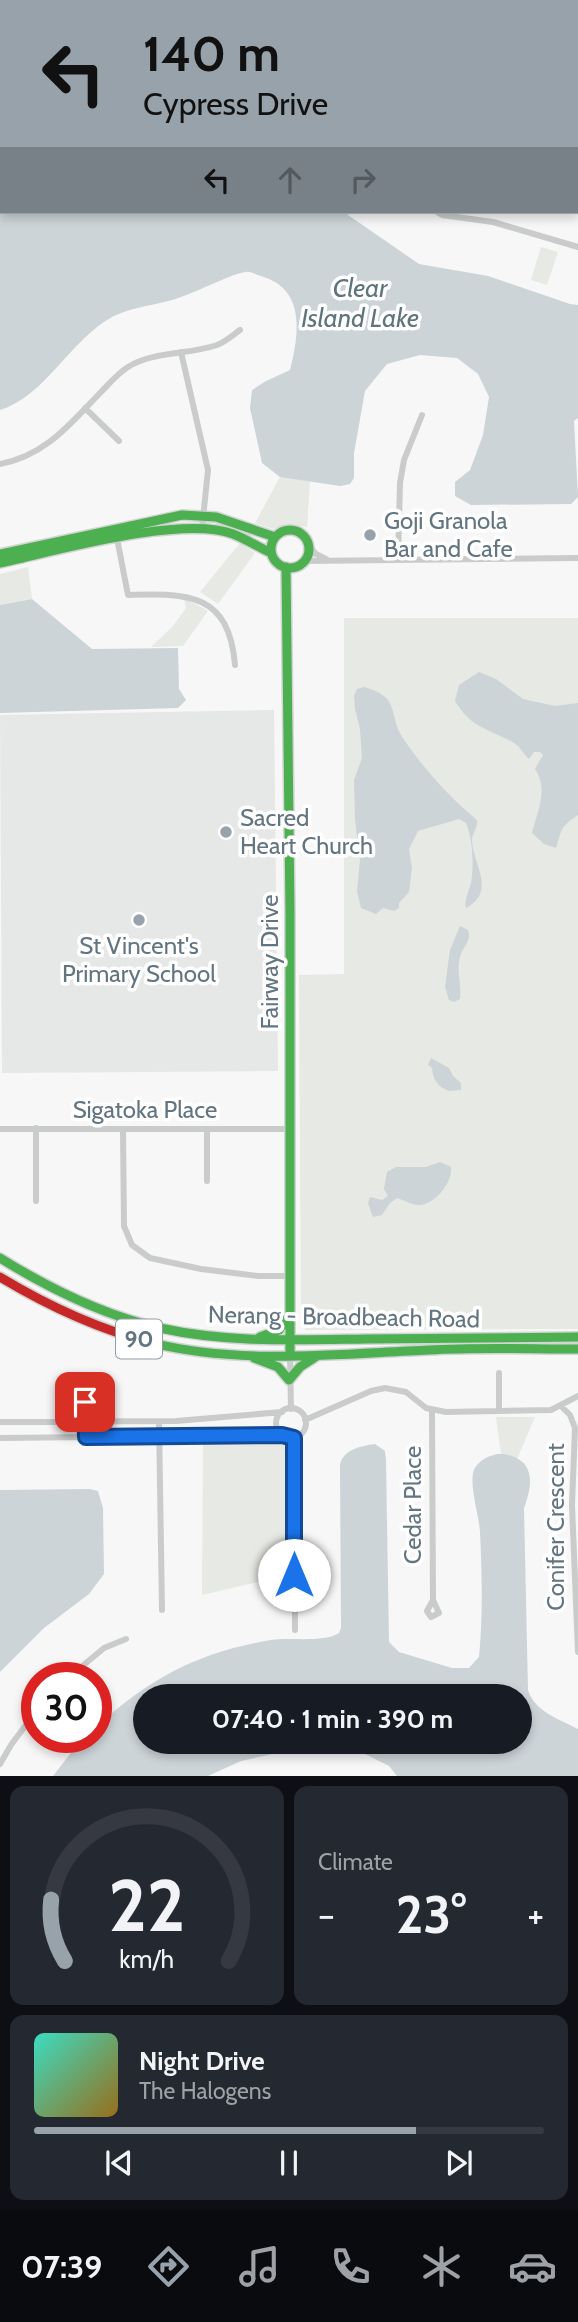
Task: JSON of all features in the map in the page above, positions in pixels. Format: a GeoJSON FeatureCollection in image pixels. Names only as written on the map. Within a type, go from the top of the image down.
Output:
{"type":"FeatureCollection","features":[{"type":"Feature","properties":{"kind":"street"},"geometry":{"type":"LineString","coordinates":[[440,214],[493,222],[578,247]]}},
{"type":"Feature","properties":{"kind":"street"},"geometry":{"type":"LineString","coordinates":[[0,464],[18,461],[44,448],[130,366],[144,359],[218,344],[240,330]]}},
{"type":"Feature","properties":{"kind":"street"},"geometry":{"type":"LineString","coordinates":[[181,352],[208,470],[202,528]]}},
{"type":"Feature","properties":{"kind":"street"},"geometry":{"type":"LineString","coordinates":[[85,408],[119,441]]}},
{"type":"Feature","properties":{"kind":"street"},"geometry":{"type":"LineString","coordinates":[[398,559],[400,483],[404,460],[422,415]]}},
{"type":"Feature","properties":{"kind":"street"},"geometry":{"type":"LineString","coordinates":[[0,563],[116,533],[168,516],[204,515],[275,537]]}},
{"type":"Feature","properties":{"kind":"street"},"geometry":{"type":"LineString","coordinates":[[0,554],[116,533],[202,528],[231,533],[271,553],[276,562],[286,568],[296,567],[304,561],[309,545]]}},
{"type":"Feature","properties":{"kind":"street"},"geometry":{"type":"LineString","coordinates":[[271,553],[275,537],[283,531],[293,531],[303,535],[316,554],[328,559]]}},
{"type":"Feature","properties":{"kind":"street"},"geometry":{"type":"LineString","coordinates":[[116,533],[128,595],[173,593],[195,598],[212,610],[226,626],[233,643],[235,665]]}},
{"type":"Feature","properties":{"kind":"street"},"geometry":{"type":"LineString","coordinates":[[304,561],[578,558]]}},
{"type":"Feature","properties":{"kind":"street","name":"Fairway Drive"},"geometry":{"type":"LineString","coordinates":[[286,568],[290,914],[290,1356]]}},
{"type":"Feature","properties":{"kind":"street"},"geometry":{"type":"LineString","coordinates":[[36,1128],[36,1201]]}},
{"type":"Feature","properties":{"kind":"street","name":"Sigatoka Place"},"geometry":{"type":"LineString","coordinates":[[0,1129],[289,1129]]}},
{"type":"Feature","properties":{"kind":"street"},"geometry":{"type":"LineString","coordinates":[[123,1129],[124,1226],[132,1245],[150,1258],[201,1269],[258,1276],[290,1276]]}},
{"type":"Feature","properties":{"kind":"street"},"geometry":{"type":"LineString","coordinates":[[207,1129],[208,1181]]}},
{"type":"Feature","properties":{"kind":"street","name":"Nerang - Broadbeach Road"},"geometry":{"type":"LineString","coordinates":[[0,1258],[75,1301],[128,1320],[179,1332],[246,1340],[289,1341],[578,1337]]}},
{"type":"Feature","properties":{"kind":"street","name":"Nerang - Broadbeach Road"},"geometry":{"type":"LineString","coordinates":[[0,1277],[70,1315],[127,1336],[185,1350],[248,1356],[317,1356],[445,1349],[578,1349]]}},
{"type":"Feature","properties":{"kind":"street"},"geometry":{"type":"LineString","coordinates":[[246,1340],[274,1333],[289,1315]]}},
{"type":"Feature","properties":{"kind":"street"},"geometry":{"type":"LineString","coordinates":[[248,1356],[278,1367],[289,1380]]}},
{"type":"Feature","properties":{"kind":"street"},"geometry":{"type":"LineString","coordinates":[[290,1356],[291,1409]]}},
{"type":"Feature","properties":{"kind":"street"},"geometry":{"type":"LineString","coordinates":[[289,1380],[297,1370],[317,1356]]}},
{"type":"Feature","properties":{"kind":"street"},"geometry":{"type":"LineString","coordinates":[[499,1373],[499,1411]]}},
{"type":"Feature","properties":{"kind":"street"},"geometry":{"type":"LineString","coordinates":[[85,1382],[86,1437]]}},
{"type":"Feature","properties":{"kind":"street"},"geometry":{"type":"LineString","coordinates":[[305,1420],[371,1391],[385,1388],[406,1392],[432,1411],[551,1410],[578,1396]]}},
{"type":"Feature","properties":{"kind":"street","name":"Conifer Crescent"},"geometry":{"type":"LineString","coordinates":[[561,1406],[570,1415],[575,1428],[578,1652]]}},
{"type":"Feature","properties":{"kind":"street"},"geometry":{"type":"LineString","coordinates":[[0,1422],[159,1422],[282,1412],[291,1409],[300,1412],[305,1420],[302,1432],[294,1438]]}},
{"type":"Feature","properties":{"kind":"street","name":"Cedar Place"},"geometry":{"type":"LineString","coordinates":[[432,1411],[433,1600]]}},
{"type":"Feature","properties":{"kind":"street"},"geometry":{"type":"LineString","coordinates":[[282,1412],[276,1423],[282,1435]]}},
{"type":"Feature","properties":{"kind":"street"},"geometry":{"type":"LineString","coordinates":[[159,1422],[162,1610]]}},
{"type":"Feature","properties":{"kind":"street"},"geometry":{"type":"LineString","coordinates":[[0,1438],[282,1435],[294,1438]]}},
{"type":"Feature","properties":{"kind":"street"},"geometry":{"type":"LineString","coordinates":[[294,1438],[295,1630]]}},
{"type":"Feature","properties":{"kind":"street"},"geometry":{"type":"LineString","coordinates":[[87,1662],[104,1648],[126,1639]]}},
{"type":"Feature","properties":{"kind":"street"},"geometry":{"type":"LineString","coordinates":[[0,1764],[21,1732]]}},
{"type":"Feature","properties":{"kind":"shaded area"},"geometry":{"type":"Polygon","coordinates":[[[541,247],[558,252],[547,285],[531,280],[541,247]]]}},
{"type":"Feature","properties":{"kind":"shaded area"},"geometry":{"type":"Polygon","coordinates":[[[280,477],[310,481],[307,527],[290,524],[273,529],[255,523],[280,477]]]}},
{"type":"Feature","properties":{"kind":"shaded area"},"geometry":{"type":"Polygon","coordinates":[[[240,543],[255,553],[218,604],[200,592],[240,543]]]}},
{"type":"Feature","properties":{"kind":"shaded area"},"geometry":{"type":"Polygon","coordinates":[[[28,567],[32,599],[0,605],[0,574],[28,567]]]}},
{"type":"Feature","properties":{"kind":"shaded area"},"geometry":{"type":"Polygon","coordinates":[[[184,598],[208,611],[183,646],[151,647],[173,626],[186,608],[184,598]]]}},
{"type":"Feature","properties":{"kind":"shaded area"},"geometry":{"type":"Polygon","coordinates":[[[344,618],[578,618],[578,1329],[306,1330],[301,1322],[299,975],[344,974],[344,618]]]}},
{"type":"Feature","properties":{"kind":"shaded area","name":"St Vincent's Primary School"},"geometry":{"type":"Polygon","coordinates":[[[274,710],[278,1071],[2,1073],[0,715],[274,710]]]}},
{"type":"Feature","properties":{"kind":"shaded area"},"geometry":{"type":"Polygon","coordinates":[[[496,1417],[535,1417],[517,1459],[501,1454],[496,1417]]]}},
{"type":"Feature","properties":{"kind":"shaded area"},"geometry":{"type":"Polygon","coordinates":[[[279,1441],[286,1445],[288,1452],[289,1575],[202,1595],[203,1443],[279,1441]]]}},
{"type":"Feature","properties":{"kind":"water","name":"Clear Island Lake"},"geometry":{"type":"Polygon","coordinates":[[[0,214],[348,214],[419,264],[488,276],[578,305],[578,418],[574,421],[578,497],[571,504],[471,505],[455,496],[455,482],[470,470],[483,435],[489,397],[478,374],[457,358],[420,355],[387,364],[365,391],[354,453],[354,478],[350,484],[340,486],[280,477],[262,463],[250,408],[252,390],[290,370],[296,342],[296,314],[286,291],[276,282],[249,272],[233,275],[173,300],[114,316],[85,338],[31,392],[0,410],[0,214]]]}},
{"type":"Feature","properties":{"kind":"water"},"geometry":{"type":"Polygon","coordinates":[[[32,599],[92,649],[178,648],[179,689],[186,700],[178,708],[0,713],[0,605],[32,599]]]}},
{"type":"Feature","properties":{"kind":"water"},"geometry":{"type":"Polygon","coordinates":[[[479,672],[496,679],[523,699],[555,706],[578,703],[578,815],[562,829],[556,848],[544,844],[532,833],[542,793],[535,769],[543,755],[534,752],[529,759],[514,743],[474,723],[455,701],[459,685],[479,672]]]}},
{"type":"Feature","properties":{"kind":"water"},"geometry":{"type":"Polygon","coordinates":[[[364,687],[387,699],[399,731],[417,758],[445,791],[477,820],[472,841],[482,886],[475,901],[466,908],[472,876],[472,853],[466,823],[459,819],[418,831],[409,849],[412,868],[409,892],[399,903],[399,908],[394,911],[383,908],[376,914],[361,908],[357,891],[360,860],[354,780],[362,758],[354,696],[357,689],[364,687]]]}},
{"type":"Feature","properties":{"kind":"water"},"geometry":{"type":"Polygon","coordinates":[[[460,926],[468,930],[469,937],[459,962],[460,999],[454,1002],[449,1000],[445,987],[450,950],[460,926]]]}},
{"type":"Feature","properties":{"kind":"water"},"geometry":{"type":"Polygon","coordinates":[[[431,1058],[449,1068],[461,1083],[461,1090],[449,1091],[439,1085],[428,1065],[431,1058]]]}},
{"type":"Feature","properties":{"kind":"water"},"geometry":{"type":"Polygon","coordinates":[[[440,1162],[451,1167],[451,1173],[446,1186],[437,1197],[419,1205],[397,1198],[382,1215],[373,1217],[368,1203],[370,1197],[382,1200],[388,1196],[384,1189],[387,1172],[396,1167],[426,1167],[440,1162]]]}},
{"type":"Feature","properties":{"kind":"water"},"geometry":{"type":"Polygon","coordinates":[[[375,1444],[385,1451],[389,1642],[399,1652],[452,1668],[469,1668],[479,1657],[482,1611],[480,1532],[473,1473],[481,1461],[498,1454],[514,1457],[527,1467],[530,1482],[524,1508],[528,1684],[152,1684],[198,1660],[245,1645],[279,1639],[325,1638],[339,1633],[340,1465],[345,1455],[359,1447],[375,1444]]]}},
{"type":"Feature","properties":{"kind":"water"},"geometry":{"type":"Polygon","coordinates":[[[0,1490],[98,1491],[103,1508],[104,1574],[89,1594],[44,1628],[0,1672],[0,1490]]]}},
{"type":"Feature","properties":{"kind":"water"},"geometry":{"type":"Polygon","coordinates":[[[133,1697],[133,1754],[272,1754],[241,1761],[208,1776],[53,1776],[71,1753],[112,1753],[112,1713],[133,1697]]]}},
{"type":"Feature","properties":{"kind":"water"},"geometry":{"type":"Polygon","coordinates":[[[532,1699],[542,1709],[578,1729],[578,1776],[397,1776],[389,1766],[365,1754],[532,1754],[532,1699]]]}},
{"type":"Feature","properties":{"kind":"traffic: fast"},"geometry":{"type":"LineString","coordinates":[[0,554],[182,515],[216,517],[275,537]]}},
{"type":"Feature","properties":{"kind":"traffic: fast"},"geometry":{"type":"LineString","coordinates":[[0,563],[118,537],[183,529],[210,529],[233,534],[271,553]]}},
{"type":"Feature","properties":{"kind":"traffic: fast"},"geometry":{"type":"LineString","coordinates":[[290,530],[303,536],[309,549],[303,562],[290,568],[277,562],[271,549],[277,536],[290,530]]}},
{"type":"Feature","properties":{"kind":"traffic: fast"},"geometry":{"type":"LineString","coordinates":[[286,567],[290,913],[290,1356]]}},
{"type":"Feature","properties":{"kind":"traffic: fast"},"geometry":{"type":"LineString","coordinates":[[0,1258],[57,1290],[97,1308],[139,1323],[185,1333],[288,1340],[578,1337]]}},
{"type":"Feature","properties":{"kind":"traffic: fast"},"geometry":{"type":"LineString","coordinates":[[260,1337],[279,1330],[289,1315]]}},
{"type":"Feature","properties":{"kind":"traffic: fast"},"geometry":{"type":"LineString","coordinates":[[152,1343],[186,1350],[255,1356],[466,1349],[578,1349]]}},
{"type":"Feature","properties":{"kind":"traffic: fast"},"geometry":{"type":"LineString","coordinates":[[254,1358],[278,1367],[289,1380],[300,1367],[317,1356]]}},
{"type":"Feature","properties":{"kind":"traffic: jam"},"geometry":{"type":"LineString","coordinates":[[0,1277],[74,1316],[152,1343]]}},
{"type":"Feature","properties":{"kind":"place","name":"Goji Granola Bar and Cafe"},"geometry":{"type":"Point","coordinates":[370,535]}},
{"type":"Feature","properties":{"kind":"place","name":"Sacred Heart Church"},"geometry":{"type":"Point","coordinates":[226,832]}},
{"type":"Feature","properties":{"kind":"place","name":"St Vincent's Primary School"},"geometry":{"type":"Point","coordinates":[139,920]}},
{"type":"Feature","properties":{"kind":"route"},"geometry":{"type":"LineString","coordinates":[[85,1402],[86,1437],[282,1435],[294,1438],[294,1575]]}}]}
